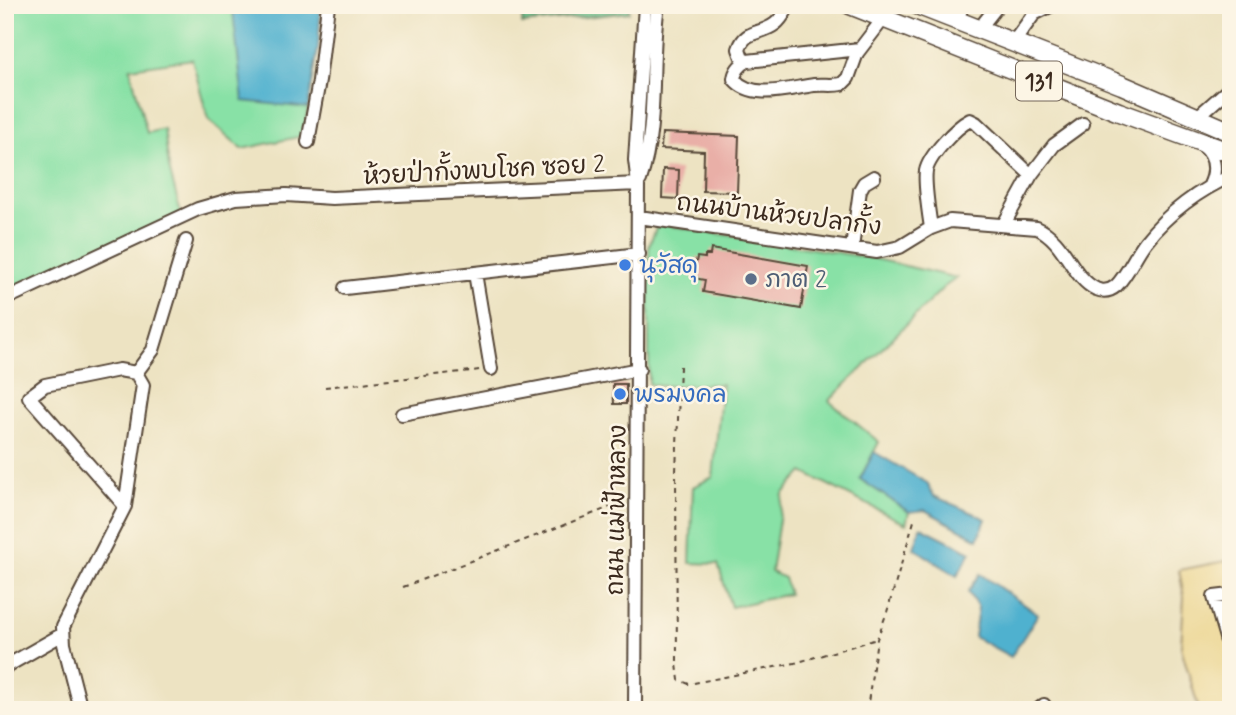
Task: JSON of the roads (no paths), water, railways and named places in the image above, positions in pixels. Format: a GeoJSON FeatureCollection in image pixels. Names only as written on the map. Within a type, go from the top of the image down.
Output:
{"type":"FeatureCollection","features":[{"type":"Feature","properties":{"kind":"highway","name":"131"},"geometry":{"type":"LineString","coordinates":[[849,5],[1119,112],[1231,153]]}},
{"type":"Feature","properties":{"kind":"highway","name":"131"},"geometry":{"type":"LineString","coordinates":[[917,5],[960,13],[979,29],[1122,85],[1231,132]]}},
{"type":"Feature","properties":{"kind":"street"},"geometry":{"type":"LineString","coordinates":[[308,142],[328,5]]}},
{"type":"Feature","properties":{"kind":"street","name":"ถนน แม่ฟ้าหลวง"},"geometry":{"type":"LineString","coordinates":[[635,710],[639,217],[635,160],[645,5]]}},
{"type":"Feature","properties":{"kind":"street"},"geometry":{"type":"LineString","coordinates":[[638,184],[646,161],[651,127],[657,5]]}},
{"type":"Feature","properties":{"kind":"street"},"geometry":{"type":"LineString","coordinates":[[744,63],[739,49],[745,37],[776,24],[789,5]]}},
{"type":"Feature","properties":{"kind":"street"},"geometry":{"type":"LineString","coordinates":[[979,29],[998,5]]}},
{"type":"Feature","properties":{"kind":"street"},"geometry":{"type":"LineString","coordinates":[[1013,43],[1034,14],[1052,5]]}},
{"type":"Feature","properties":{"kind":"street"},"geometry":{"type":"LineString","coordinates":[[860,49],[744,63],[734,73],[734,79],[743,86],[771,92],[842,84],[848,78],[860,49],[883,19]]}},
{"type":"Feature","properties":{"kind":"street"},"geometry":{"type":"LineString","coordinates":[[1196,118],[1228,90],[1231,91]]}},
{"type":"Feature","properties":{"kind":"street"},"geometry":{"type":"LineString","coordinates":[[930,228],[926,170],[939,148],[964,123],[970,120],[976,123],[1031,175]]}},
{"type":"Feature","properties":{"kind":"street"},"geometry":{"type":"LineString","coordinates":[[1004,224],[1031,175],[1054,145],[1083,124]]}},
{"type":"Feature","properties":{"kind":"street"},"geometry":{"type":"LineString","coordinates":[[1192,138],[1208,150],[1214,160],[1214,176],[1210,185]]}},
{"type":"Feature","properties":{"kind":"street","name":"ถนนบ้านห้วยปลากั้ง"},"geometry":{"type":"LineString","coordinates":[[639,217],[877,252],[900,247],[930,228],[950,221],[1037,228],[1049,233],[1086,282],[1096,289],[1106,291],[1114,288],[1146,242],[1168,218],[1210,185],[1231,176]]}},
{"type":"Feature","properties":{"kind":"street"},"geometry":{"type":"LineString","coordinates":[[852,248],[860,190],[864,183],[874,177]]}},
{"type":"Feature","properties":{"kind":"street","name":"ห้วยป่ากั้งพบโชค ซอย 2"},"geometry":{"type":"LineString","coordinates":[[5,299],[198,209],[236,198],[286,195],[332,198],[638,184]]}},
{"type":"Feature","properties":{"kind":"street"},"geometry":{"type":"LineString","coordinates":[[136,373],[153,350],[186,241]]}},
{"type":"Feature","properties":{"kind":"street"},"geometry":{"type":"LineString","coordinates":[[345,288],[639,254]]}},
{"type":"Feature","properties":{"kind":"street"},"geometry":{"type":"LineString","coordinates":[[475,273],[491,369]]}},
{"type":"Feature","properties":{"kind":"street"},"geometry":{"type":"LineString","coordinates":[[402,414],[639,369]]}},
{"type":"Feature","properties":{"kind":"street"},"geometry":{"type":"LineString","coordinates":[[80,710],[64,644],[63,626],[125,506],[143,385],[136,373],[119,370],[45,385],[29,397],[125,506]]}},
{"type":"Feature","properties":{"kind":"street"},"geometry":{"type":"LineString","coordinates":[[1231,594],[1214,597],[1231,654]]}},
{"type":"Feature","properties":{"kind":"street"},"geometry":{"type":"LineString","coordinates":[[5,667],[63,634]]}},
{"type":"Feature","properties":{"kind":"water"},"geometry":{"type":"Polygon","coordinates":[[[251,5],[321,5],[318,49],[308,108],[243,101],[233,12],[251,5]]]}},
{"type":"Feature","properties":{"kind":"water"},"geometry":{"type":"Polygon","coordinates":[[[874,452],[927,483],[934,496],[986,519],[978,539],[925,510],[909,512],[860,479],[874,452]]]}},
{"type":"Feature","properties":{"kind":"water"},"geometry":{"type":"Polygon","coordinates":[[[921,527],[971,552],[957,576],[914,548],[921,527]]]}},
{"type":"Feature","properties":{"kind":"water"},"geometry":{"type":"Polygon","coordinates":[[[980,574],[1038,614],[1011,657],[974,637],[978,608],[968,592],[980,574]]]}},
{"type":"Feature","properties":{"kind":"place","name":"นุวัสดุ"},"geometry":{"type":"Point","coordinates":[625,265]}},
{"type":"Feature","properties":{"kind":"place","name":"ภาต 2"},"geometry":{"type":"Point","coordinates":[751,279]}},
{"type":"Feature","properties":{"kind":"place","name":"พรมงคล"},"geometry":{"type":"Point","coordinates":[620,394]}}]}
